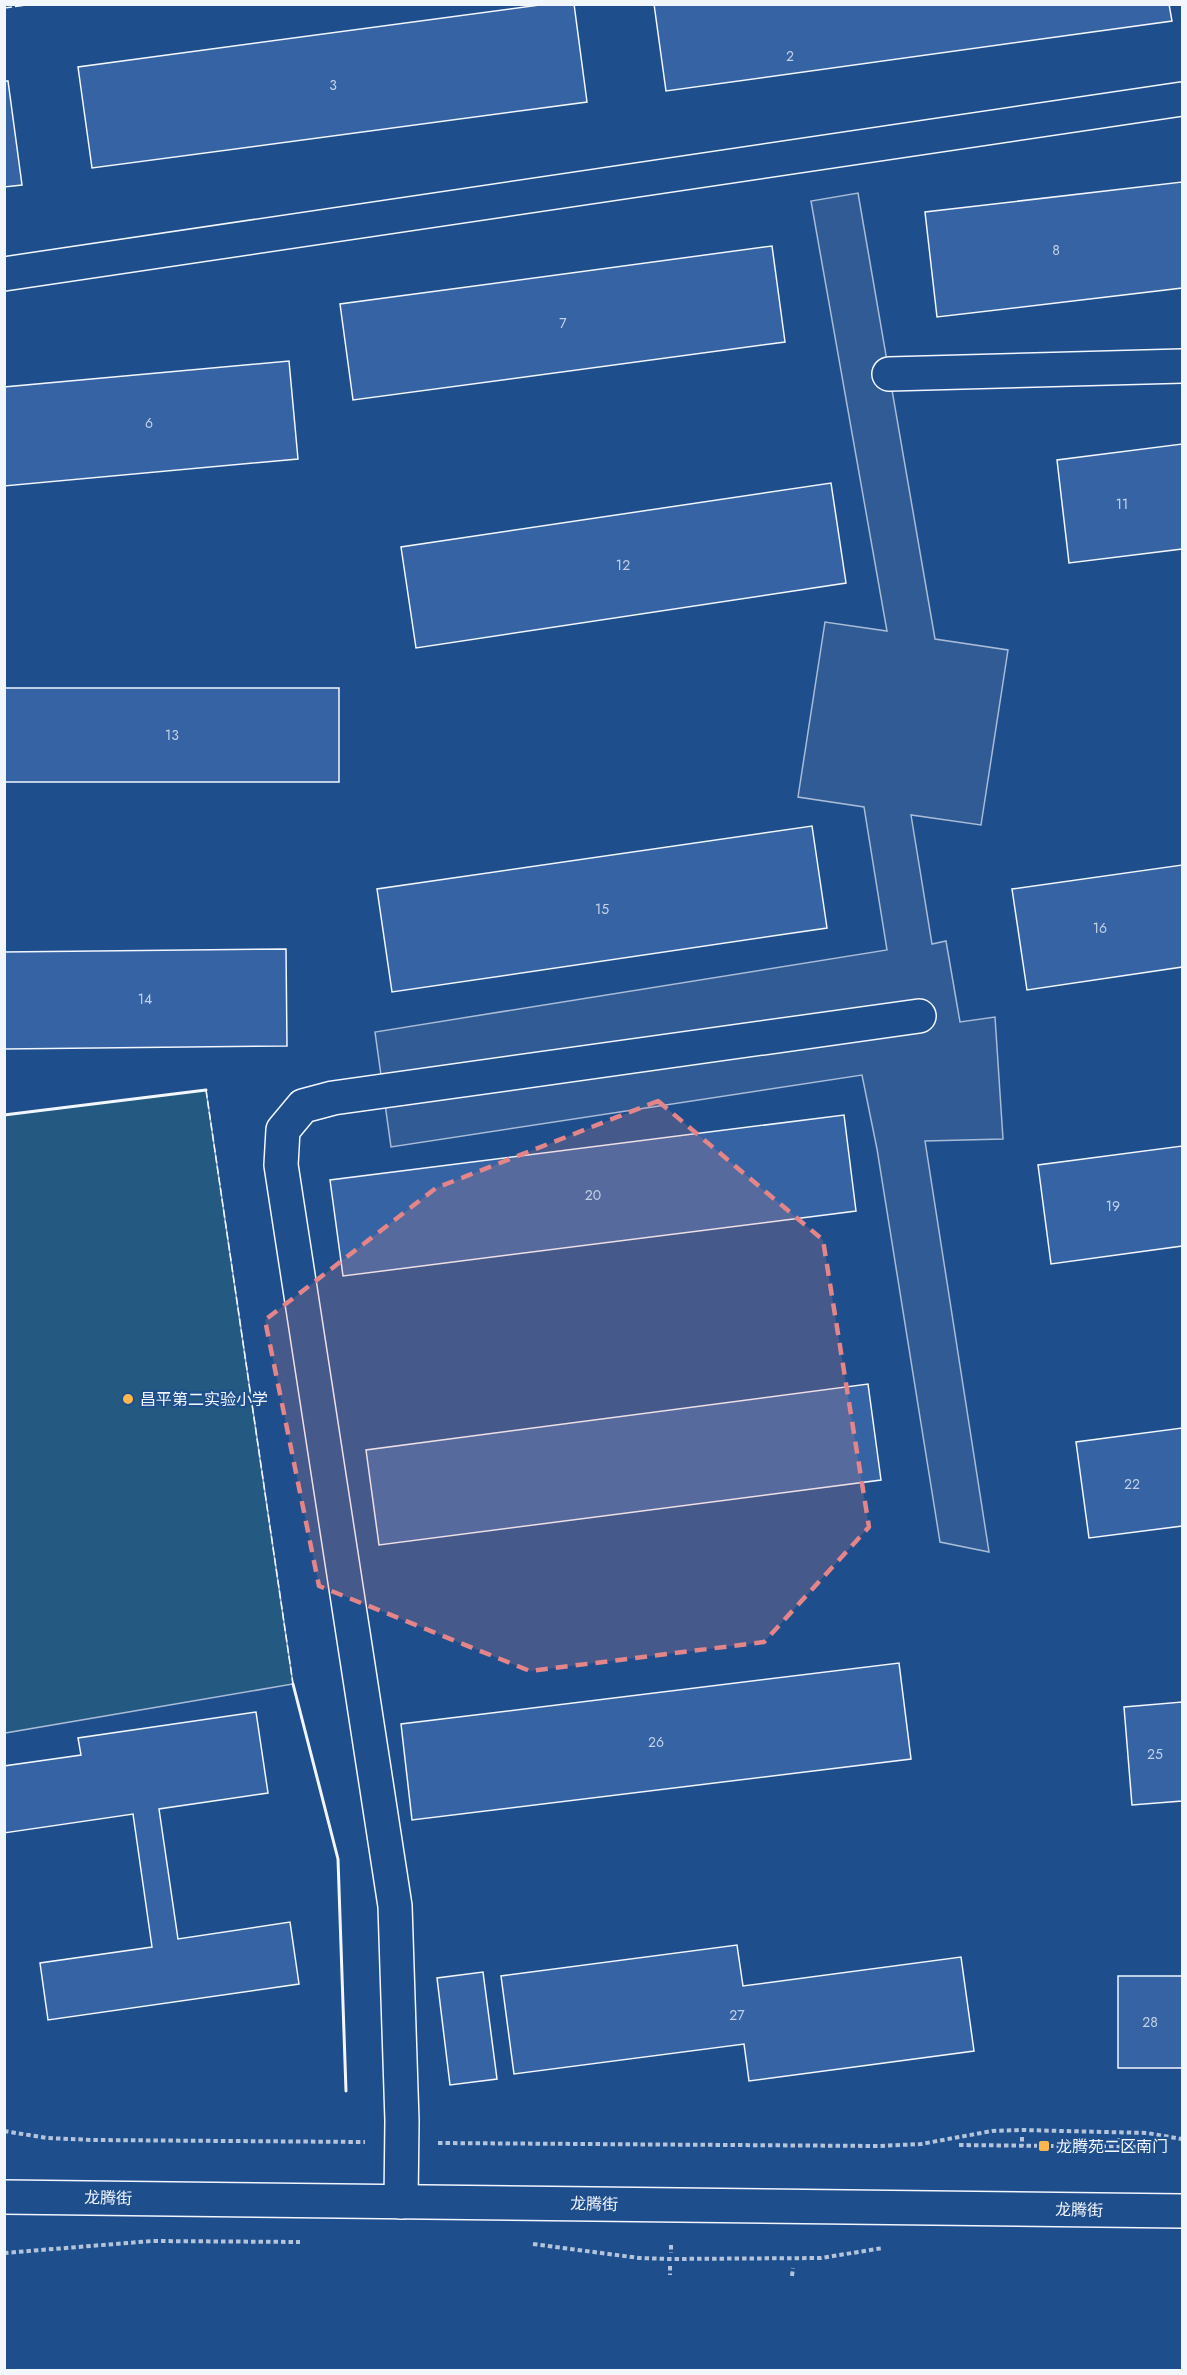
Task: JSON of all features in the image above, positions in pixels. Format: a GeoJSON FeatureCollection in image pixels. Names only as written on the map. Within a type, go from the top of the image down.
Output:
{"type":"FeatureCollection","features":[{"type":"Feature","properties":{"kind":"street"},"geometry":{"type":"LineString","coordinates":[[4,274],[1182,99]]}},
{"type":"Feature","properties":{"kind":"street"},"geometry":{"type":"LineString","coordinates":[[889,374],[1182,366]]}},
{"type":"Feature","properties":{"kind":"street"},"geometry":{"type":"LineString","coordinates":[[400,2202],[402,2142],[395,1906],[281,1165],[283,1130],[303,1106],[333,1098],[919,1016]]}},
{"type":"Feature","properties":{"kind":"street","name":"龙腾街"},"geometry":{"type":"LineString","coordinates":[[4,2197],[1182,2211]]}},
{"type":"Feature","properties":{"kind":"path"},"geometry":{"type":"LineString","coordinates":[[4,2131],[47,2138],[82,2139],[878,2146],[921,2144],[992,2131],[1023,2130],[1147,2133],[1182,2139]]}},
{"type":"Feature","properties":{"kind":"path"},"geometry":{"type":"LineString","coordinates":[[1023,2137],[1023,2146]]}},
{"type":"Feature","properties":{"kind":"path"},"geometry":{"type":"LineString","coordinates":[[1119,2138],[1119,2147]]}},
{"type":"Feature","properties":{"kind":"path"},"geometry":{"type":"LineString","coordinates":[[959,2145],[1144,2147]]}},
{"type":"Feature","properties":{"kind":"path"},"geometry":{"type":"LineString","coordinates":[[4,2253],[152,2241],[304,2242]]}},
{"type":"Feature","properties":{"kind":"path"},"geometry":{"type":"LineString","coordinates":[[526,2243],[639,2258],[670,2259],[821,2258],[886,2248]]}},
{"type":"Feature","properties":{"kind":"path"},"geometry":{"type":"LineString","coordinates":[[671,2245],[671,2253]]}},
{"type":"Feature","properties":{"kind":"path"},"geometry":{"type":"LineString","coordinates":[[670,2266],[670,2275]]}},
{"type":"Feature","properties":{"kind":"path"},"geometry":{"type":"LineString","coordinates":[[792,2276],[793,2268]]}},
{"type":"Feature","properties":{"kind":"highlighted area"},"geometry":{"type":"Polygon","coordinates":[[[658,1101],[823,1240],[869,1527],[764,1642],[530,1671],[319,1586],[265,1320],[436,1188],[658,1101]]]}},
{"type":"Feature","properties":{"kind":"shaded area"},"geometry":{"type":"Polygon","coordinates":[[[858,193],[935,639],[1008,650],[981,825],[911,815],[932,944],[946,941],[960,1022],[995,1017],[1003,1139],[925,1141],[989,1552],[940,1542],[877,1149],[862,1075],[391,1147],[375,1032],[887,950],[864,807],[798,797],[825,622],[887,631],[811,201],[858,193]]]}},
{"type":"Feature","properties":{"kind":"shaded area"},"geometry":{"type":"Polygon","coordinates":[[[206,1090],[293,1684],[5,1733],[5,1115],[206,1090]]]}},
{"type":"Feature","properties":{"kind":"building"},"geometry":{"type":"Polygon","coordinates":[[[547,4],[574,4],[587,102],[92,168],[78,67],[547,4]]]}},
{"type":"Feature","properties":{"kind":"building"},"geometry":{"type":"Polygon","coordinates":[[[654,4],[1169,4],[1172,21],[666,91],[654,4]]]}},
{"type":"Feature","properties":{"kind":"building"},"geometry":{"type":"Polygon","coordinates":[[[4,81],[8,81],[22,185],[4,187],[4,81]]]}},
{"type":"Feature","properties":{"kind":"building"},"geometry":{"type":"Polygon","coordinates":[[[1182,182],[1182,288],[937,317],[925,212],[1182,182]]]}},
{"type":"Feature","properties":{"kind":"building"},"geometry":{"type":"Polygon","coordinates":[[[772,246],[785,342],[353,400],[340,304],[772,246]]]}},
{"type":"Feature","properties":{"kind":"building"},"geometry":{"type":"Polygon","coordinates":[[[289,361],[298,459],[4,486],[4,387],[289,361]]]}},
{"type":"Feature","properties":{"kind":"building"},"geometry":{"type":"Polygon","coordinates":[[[1182,444],[1182,549],[1069,563],[1057,460],[1182,444]]]}},
{"type":"Feature","properties":{"kind":"building"},"geometry":{"type":"Polygon","coordinates":[[[831,483],[846,583],[416,648],[401,547],[831,483]]]}},
{"type":"Feature","properties":{"kind":"building"},"geometry":{"type":"Polygon","coordinates":[[[4,688],[339,688],[339,782],[4,782],[4,688]]]}},
{"type":"Feature","properties":{"kind":"building"},"geometry":{"type":"Polygon","coordinates":[[[812,826],[827,928],[392,992],[377,889],[812,826]]]}},
{"type":"Feature","properties":{"kind":"building"},"geometry":{"type":"Polygon","coordinates":[[[1182,865],[1182,967],[1027,990],[1012,889],[1182,865]]]}},
{"type":"Feature","properties":{"kind":"building"},"geometry":{"type":"Polygon","coordinates":[[[286,949],[287,1046],[4,1049],[4,952],[286,949]]]}},
{"type":"Feature","properties":{"kind":"building"},"geometry":{"type":"Polygon","coordinates":[[[844,1115],[856,1211],[343,1276],[330,1180],[844,1115]]]}},
{"type":"Feature","properties":{"kind":"building"},"geometry":{"type":"Polygon","coordinates":[[[1182,1146],[1182,1246],[1051,1264],[1038,1165],[1182,1146]]]}},
{"type":"Feature","properties":{"kind":"building"},"geometry":{"type":"Polygon","coordinates":[[[868,1384],[881,1480],[379,1545],[366,1450],[868,1384]]]}},
{"type":"Feature","properties":{"kind":"building"},"geometry":{"type":"Polygon","coordinates":[[[1182,1428],[1182,1526],[1089,1538],[1076,1442],[1182,1428]]]}},
{"type":"Feature","properties":{"kind":"building"},"geometry":{"type":"Polygon","coordinates":[[[899,1663],[911,1759],[412,1820],[401,1724],[899,1663]]]}},
{"type":"Feature","properties":{"kind":"building"},"geometry":{"type":"Polygon","coordinates":[[[1182,1702],[1182,1801],[1132,1805],[1124,1707],[1182,1702]]]}},
{"type":"Feature","properties":{"kind":"building"},"geometry":{"type":"Polygon","coordinates":[[[256,1712],[268,1793],[159,1809],[178,1939],[290,1922],[299,1984],[48,2020],[40,1963],[152,1947],[133,1814],[4,1833],[4,1766],[81,1755],[78,1738],[256,1712]]]}},
{"type":"Feature","properties":{"kind":"building"},"geometry":{"type":"Polygon","coordinates":[[[737,1945],[743,1986],[961,1957],[974,2051],[749,2081],[744,2044],[514,2074],[501,1976],[737,1945]]]}},
{"type":"Feature","properties":{"kind":"building"},"geometry":{"type":"Polygon","coordinates":[[[483,1972],[497,2079],[450,2085],[437,1978],[483,1972]]]}},
{"type":"Feature","properties":{"kind":"building"},"geometry":{"type":"Polygon","coordinates":[[[1118,1976],[1182,1976],[1182,2068],[1118,2068],[1118,1976]]]}},
{"type":"Feature","properties":{"kind":"fence"},"geometry":{"type":"LineString","coordinates":[[4,8],[33,4]]}},
{"type":"Feature","properties":{"kind":"fence"},"geometry":{"type":"LineString","coordinates":[[206,1090],[293,1684]]}},
{"type":"Feature","properties":{"kind":"wall"},"geometry":{"type":"LineString","coordinates":[[4,1115],[206,1090]]}},
{"type":"Feature","properties":{"kind":"wall"},"geometry":{"type":"LineString","coordinates":[[293,1684],[338,1859],[346,2091]]}},
{"type":"Feature","properties":{"kind":"place","name":"昌平第二实验小学"},"geometry":{"type":"Point","coordinates":[128,1399]}},
{"type":"Feature","properties":{"kind":"place","name":"龙腾苑二区南门"},"geometry":{"type":"Point","coordinates":[1044,2146]}}]}
